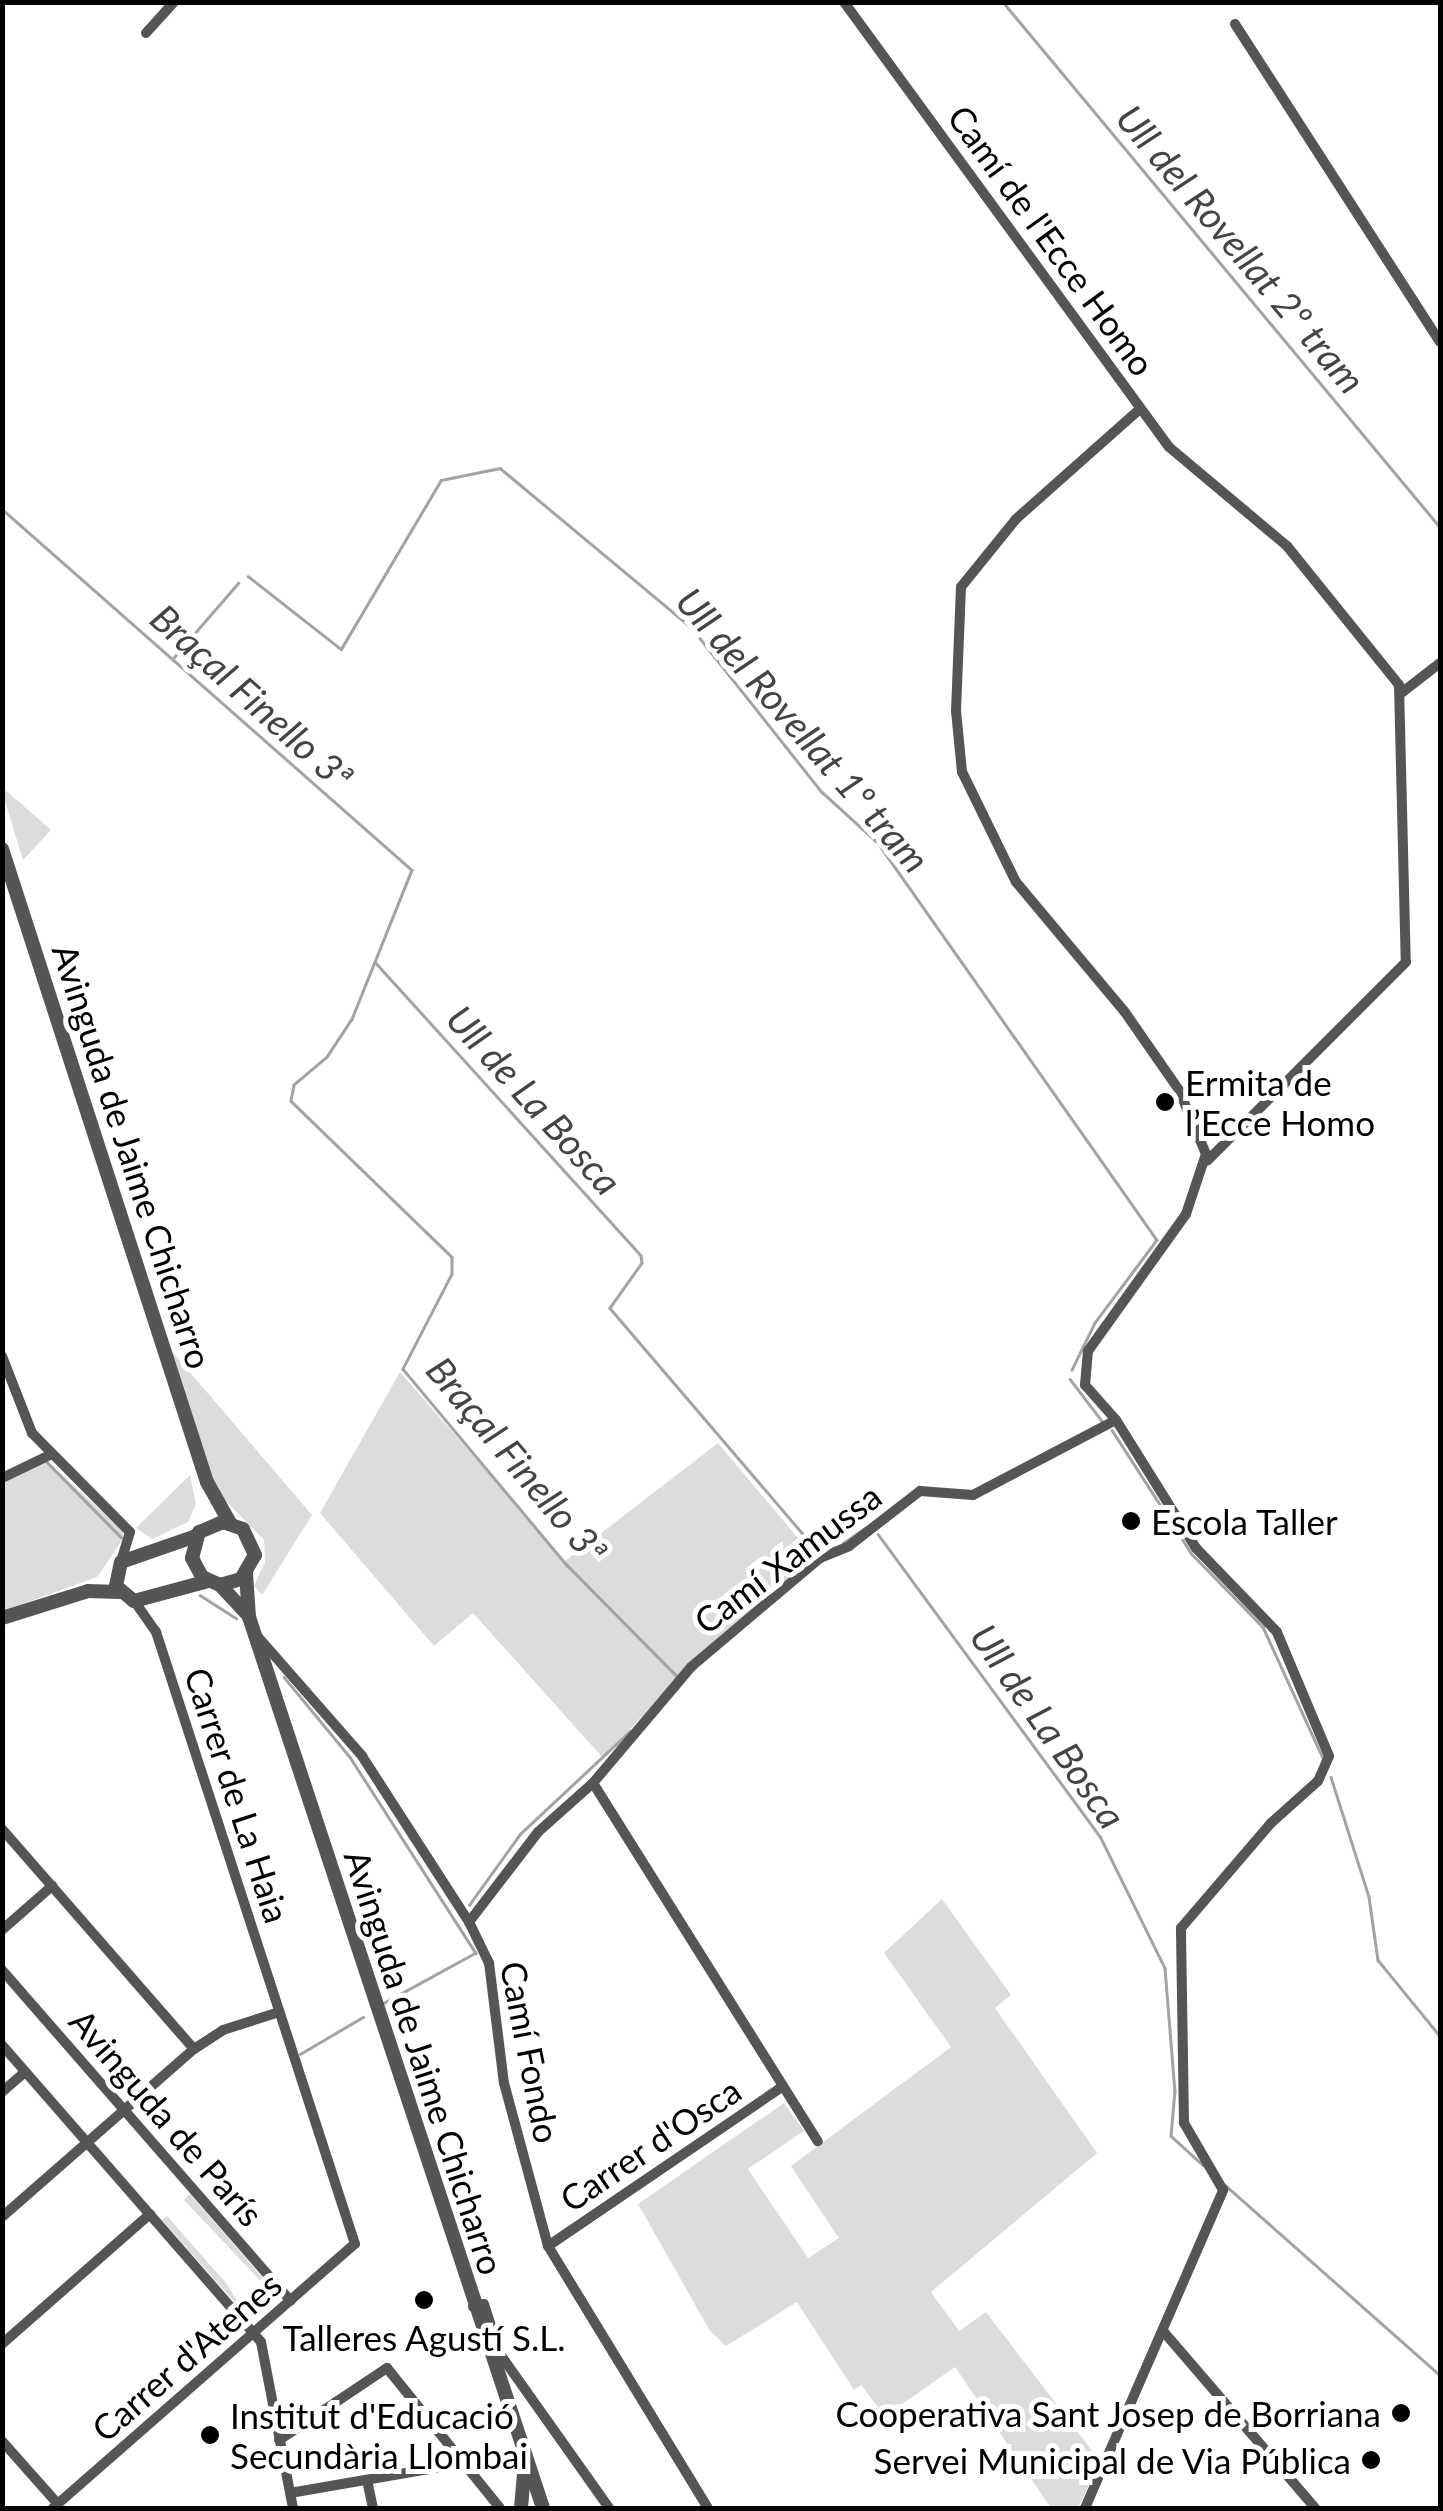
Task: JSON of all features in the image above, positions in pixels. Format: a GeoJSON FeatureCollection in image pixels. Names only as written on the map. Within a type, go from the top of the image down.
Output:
{"type":"FeatureCollection","features":[{"type":"Feature","properties":{"kind":"street"},"geometry":{"type":"LineString","coordinates":[[146,34],[174,2]]}},
{"type":"Feature","properties":{"kind":"street","name":"Camí de l'Ecce Homo"},"geometry":{"type":"LineString","coordinates":[[844,2],[1140,409],[1016,519],[969,571],[956,604],[956,712],[962,772],[1016,882],[1124,1011],[1180,1090],[1207,1161]]}},
{"type":"Feature","properties":{"kind":"street"},"geometry":{"type":"LineString","coordinates":[[1235,24],[1440,342]]}},
{"type":"Feature","properties":{"kind":"street"},"geometry":{"type":"LineString","coordinates":[[1085,2508],[1223,2190],[1184,2122],[1181,1928],[1271,1823],[1318,1781],[1329,1756],[1277,1632],[1196,1548],[1116,1420],[1085,1385],[1088,1351],[1186,1214],[1207,1161],[1406,962],[1400,694],[1394,673],[1286,546],[1183,461],[1140,409]]}},
{"type":"Feature","properties":{"kind":"street"},"geometry":{"type":"LineString","coordinates":[[1400,694],[1440,663]]}},
{"type":"Feature","properties":{"kind":"street","name":"Avinguda de Jaime Chicharro"},"geometry":{"type":"LineString","coordinates":[[2,849],[207,1482]]}},
{"type":"Feature","properties":{"kind":"street"},"geometry":{"type":"LineString","coordinates":[[2,1356],[28,1426],[50,1455],[130,1532],[119,1567],[119,1592]]}},
{"type":"Feature","properties":{"kind":"street","name":"Camí Xamussa"},"geometry":{"type":"LineString","coordinates":[[469,1922],[538,1832],[593,1783],[691,1667],[820,1558],[849,1546],[920,1490],[974,1495],[1116,1420]]}},
{"type":"Feature","properties":{"kind":"street"},"geometry":{"type":"LineString","coordinates":[[2,1478],[50,1455]]}},
{"type":"Feature","properties":{"kind":"street"},"geometry":{"type":"LineString","coordinates":[[2,1618],[88,1591],[119,1592],[134,1602],[246,1574],[252,1540],[230,1522],[207,1482]]}},
{"type":"Feature","properties":{"kind":"street"},"geometry":{"type":"LineString","coordinates":[[207,1482],[192,1558],[250,1616]]}},
{"type":"Feature","properties":{"kind":"street"},"geometry":{"type":"LineString","coordinates":[[88,1591],[119,1567],[230,1522]]}},
{"type":"Feature","properties":{"kind":"street","name":"Avinguda de Jaime Chicharro"},"geometry":{"type":"LineString","coordinates":[[246,1574],[254,1632],[524,2464],[542,2508]]}},
{"type":"Feature","properties":{"kind":"street","name":"Carrer de La Haia"},"geometry":{"type":"LineString","coordinates":[[134,1602],[156,1632],[279,2012]]}},
{"type":"Feature","properties":{"kind":"street","name":"Camí Fondo"},"geometry":{"type":"LineString","coordinates":[[254,1632],[362,1756],[469,1922],[489,1963],[504,2083],[548,2246],[708,2508]]}},
{"type":"Feature","properties":{"kind":"street"},"geometry":{"type":"LineString","coordinates":[[593,1783],[818,2141]]}},
{"type":"Feature","properties":{"kind":"street"},"geometry":{"type":"LineString","coordinates":[[2,1829],[194,2049]]}},
{"type":"Feature","properties":{"kind":"street"},"geometry":{"type":"LineString","coordinates":[[2,1930],[52,1886]]}},
{"type":"Feature","properties":{"kind":"street","name":"Avinguda de París"},"geometry":{"type":"LineString","coordinates":[[2,1970],[291,2300]]}},
{"type":"Feature","properties":{"kind":"street"},"geometry":{"type":"LineString","coordinates":[[2,2217],[194,2049],[224,2030],[279,2012]]}},
{"type":"Feature","properties":{"kind":"street","name":"Carrer d'Atenes"},"geometry":{"type":"LineString","coordinates":[[55,2506],[355,2244],[279,2012]]}},
{"type":"Feature","properties":{"kind":"street"},"geometry":{"type":"LineString","coordinates":[[2,2045],[254,2333],[292,2508]]}},
{"type":"Feature","properties":{"kind":"street"},"geometry":{"type":"LineString","coordinates":[[2,2092],[26,2072]]}},
{"type":"Feature","properties":{"kind":"street","name":"Carrer d'Osca"},"geometry":{"type":"LineString","coordinates":[[548,2246],[782,2087]]}},
{"type":"Feature","properties":{"kind":"street"},"geometry":{"type":"LineString","coordinates":[[2,2344],[150,2214]]}},
{"type":"Feature","properties":{"kind":"street"},"geometry":{"type":"LineString","coordinates":[[473,2307],[484,2304],[500,2354],[609,2508]]}},
{"type":"Feature","properties":{"kind":"street"},"geometry":{"type":"LineString","coordinates":[[1163,2331],[1315,2508]]}},
{"type":"Feature","properties":{"kind":"street"},"geometry":{"type":"LineString","coordinates":[[280,2440],[387,2368],[500,2508]]}},
{"type":"Feature","properties":{"kind":"street"},"geometry":{"type":"LineString","coordinates":[[2,2442],[55,2506]]}},
{"type":"Feature","properties":{"kind":"street"},"geometry":{"type":"LineString","coordinates":[[290,2493],[463,2463]]}},
{"type":"Feature","properties":{"kind":"street","name":"Avinguda de Jaime Chicharro"},"geometry":{"type":"LineString","coordinates":[[523,2508],[524,2464]]}},
{"type":"Feature","properties":{"kind":"street"},"geometry":{"type":"LineString","coordinates":[[367,2480],[372,2508]]}},
{"type":"Feature","properties":{"kind":"shaded area"},"geometry":{"type":"Polygon","coordinates":[[[3,788],[51,830],[23,860],[3,795],[3,788]]]}},
{"type":"Feature","properties":{"kind":"shaded area"},"geometry":{"type":"Polygon","coordinates":[[[170,1349],[312,1515],[262,1595],[254,1586],[265,1562],[264,1540],[218,1493],[170,1349]]]}},
{"type":"Feature","properties":{"kind":"shaded area"},"geometry":{"type":"Polygon","coordinates":[[[400,1372],[565,1561],[718,1443],[814,1557],[707,1647],[603,1758],[473,1613],[434,1646],[320,1513],[400,1372]]]}},
{"type":"Feature","properties":{"kind":"shaded area"},"geometry":{"type":"Polygon","coordinates":[[[47,1461],[123,1531],[123,1539],[97,1577],[3,1611],[3,1481],[47,1461]]]}},
{"type":"Feature","properties":{"kind":"shaded area"},"geometry":{"type":"Polygon","coordinates":[[[190,1475],[196,1504],[188,1522],[152,1539],[136,1528],[190,1475]]]}},
{"type":"Feature","properties":{"kind":"shaded area"},"geometry":{"type":"Polygon","coordinates":[[[942,1899],[1011,1995],[995,2008],[1097,2153],[931,2292],[959,2331],[986,2312],[1100,2461],[1078,2508],[1051,2508],[955,2367],[885,2416],[861,2385],[854,2390],[797,2302],[726,2346],[710,2331],[638,2204],[784,2103],[804,2131],[748,2169],[808,2258],[839,2238],[791,2166],[951,2047],[884,1953],[942,1899]]]}},
{"type":"Feature","properties":{"kind":"shaded area"},"geometry":{"type":"Polygon","coordinates":[[[190,2194],[273,2290],[271,2292],[184,2200],[190,2194]]]}},
{"type":"Feature","properties":{"kind":"shaded area"},"geometry":{"type":"Polygon","coordinates":[[[167,2216],[226,2283],[246,2315],[162,2220],[167,2216]]]}},
{"type":"Feature","properties":{"kind":"waterway","name":"Ull del Rovellat 2º tram"},"geometry":{"type":"LineString","coordinates":[[1003,2],[1440,527]]}},
{"type":"Feature","properties":{"kind":"waterway","name":"Ull del Rovellat 1º tram"},"geometry":{"type":"LineString","coordinates":[[248,576],[341,649],[441,480],[500,468],[691,627],[822,792],[878,843],[1157,1240],[1095,1323],[1072,1370]]}},
{"type":"Feature","properties":{"kind":"waterway","name":"Braçal Finello 3ª"},"geometry":{"type":"LineString","coordinates":[[2,509],[412,870],[352,1019],[327,1057],[294,1085],[291,1101],[452,1257],[452,1274],[403,1369],[567,1565],[677,1676]]}},
{"type":"Feature","properties":{"kind":"waterway","name":"Ull del Rovellat 1º tram"},"geometry":{"type":"LineString","coordinates":[[174,657],[238,583]]}},
{"type":"Feature","properties":{"kind":"waterway","name":"Ull de La Bosca"},"geometry":{"type":"LineString","coordinates":[[376,963],[641,1255],[642,1263],[610,1308],[813,1546],[826,1550]]}},
{"type":"Feature","properties":{"kind":"waterway","name":"Ull del Rovellat 1º tram"},"geometry":{"type":"LineString","coordinates":[[1070,1379],[1102,1421]]}},
{"type":"Feature","properties":{"kind":"waterway","name":"Ull del Rovellat 1º tram"},"geometry":{"type":"LineString","coordinates":[[1112,1430],[1192,1554],[1263,1627],[1323,1758]]}},
{"type":"Feature","properties":{"kind":"waterway"},"geometry":{"type":"LineString","coordinates":[[46,1461],[121,1537]]}},
{"type":"Feature","properties":{"kind":"waterway","name":"Ull de La Bosca"},"geometry":{"type":"LineString","coordinates":[[843,1543],[865,1528]]}},
{"type":"Feature","properties":{"kind":"waterway","name":"Ull de La Bosca"},"geometry":{"type":"LineString","coordinates":[[878,1534],[1100,1836],[1165,1968],[1175,2091],[1171,2136],[1203,2165]]}},
{"type":"Feature","properties":{"kind":"waterway"},"geometry":{"type":"LineString","coordinates":[[200,1595],[236,1618]]}},
{"type":"Feature","properties":{"kind":"waterway"},"geometry":{"type":"LineString","coordinates":[[284,1677],[350,1757],[476,1953],[383,2004]]}},
{"type":"Feature","properties":{"kind":"waterway","name":"Braçal Finello 3ª"},"geometry":{"type":"LineString","coordinates":[[469,1905],[520,1834],[630,1731]]}},
{"type":"Feature","properties":{"kind":"waterway","name":"Ull del Rovellat 1º tram"},"geometry":{"type":"LineString","coordinates":[[1331,1777],[1369,1897],[1378,1960],[1440,2036]]}},
{"type":"Feature","properties":{"kind":"waterway"},"geometry":{"type":"LineString","coordinates":[[300,2054],[363,2017]]}},
{"type":"Feature","properties":{"kind":"waterway","name":"Ull de La Bosca"},"geometry":{"type":"LineString","coordinates":[[1224,2184],[1440,2375]]}},
{"type":"Feature","properties":{"kind":"place","name":"Ermita de l’Ecce Homo"},"geometry":{"type":"Point","coordinates":[1165,1102]}},
{"type":"Feature","properties":{"kind":"place","name":"Escola Taller"},"geometry":{"type":"Point","coordinates":[1131,1521]}},
{"type":"Feature","properties":{"kind":"place","name":"Talleres Agustí S.L."},"geometry":{"type":"Point","coordinates":[424,2300]}},
{"type":"Feature","properties":{"kind":"place","name":"Cooperativa Sant Josep de Borriana"},"geometry":{"type":"Point","coordinates":[1401,2413]}},
{"type":"Feature","properties":{"kind":"place","name":"Institut d'Educació Secundària Llombai"},"geometry":{"type":"Point","coordinates":[210,2435]}},
{"type":"Feature","properties":{"kind":"place","name":"Servei Municipal de Via Pública"},"geometry":{"type":"Point","coordinates":[1371,2460]}}]}
